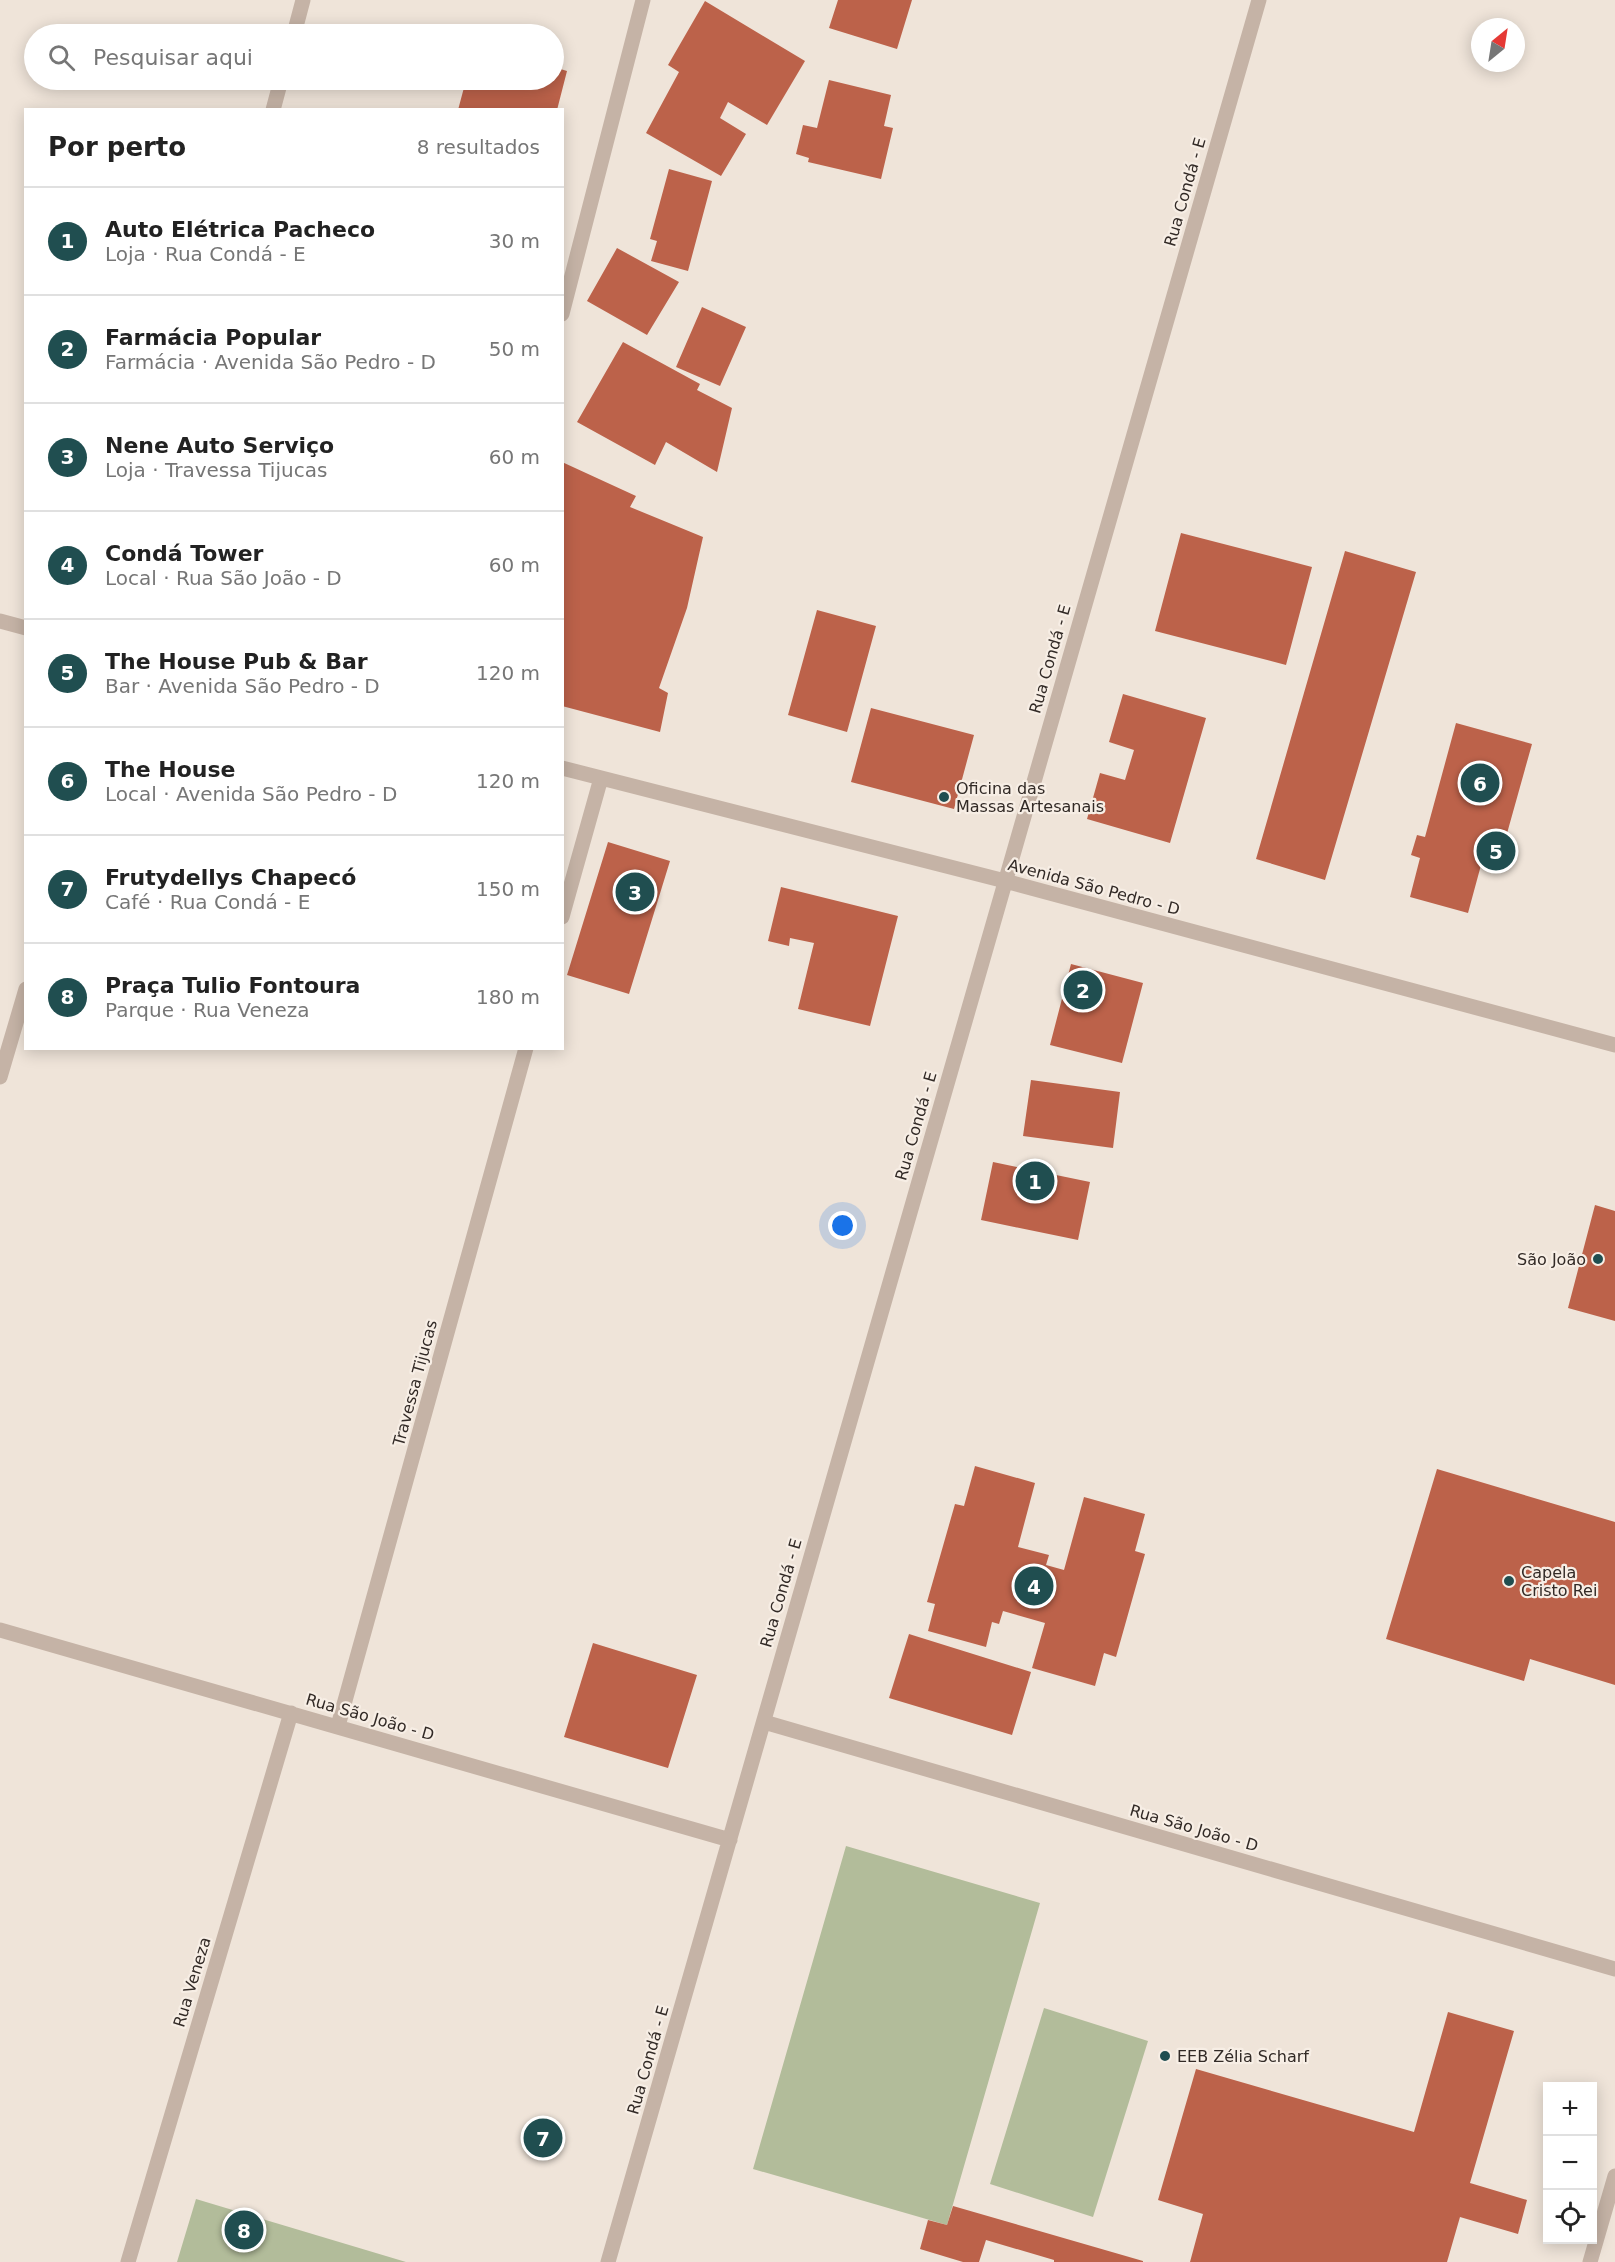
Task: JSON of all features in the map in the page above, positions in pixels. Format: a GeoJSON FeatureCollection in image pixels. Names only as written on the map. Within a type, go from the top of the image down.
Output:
{"type":"FeatureCollection","features":[{"type":"Feature","properties":{"kind":"street"},"geometry":{"type":"LineString","coordinates":[[297,24],[303,0]]}},
{"type":"Feature","properties":{"kind":"street"},"geometry":{"type":"LineString","coordinates":[[564,306],[643,0]]}},
{"type":"Feature","properties":{"kind":"street","name":"Rua Condá - E"},"geometry":{"type":"LineString","coordinates":[[608,2262],[1259,0]]}},
{"type":"Feature","properties":{"kind":"street"},"geometry":{"type":"LineString","coordinates":[[274,108],[278,90]]}},
{"type":"Feature","properties":{"kind":"street"},"geometry":{"type":"LineString","coordinates":[[0,621],[24,627]]}},
{"type":"Feature","properties":{"kind":"street","name":"Avenida São Pedro - D"},"geometry":{"type":"LineString","coordinates":[[564,769],[1005,881],[1615,1045]]}},
{"type":"Feature","properties":{"kind":"street"},"geometry":{"type":"LineString","coordinates":[[564,909],[601,778]]}},
{"type":"Feature","properties":{"kind":"street"},"geometry":{"type":"LineString","coordinates":[[0,1077],[24,996]]}},
{"type":"Feature","properties":{"kind":"street","name":"Travessa Tijucas"},"geometry":{"type":"LineString","coordinates":[[338,1726],[525,1050]]}},
{"type":"Feature","properties":{"kind":"street","name":"Rua São João - D"},"geometry":{"type":"LineString","coordinates":[[0,1630],[730,1840]]}},
{"type":"Feature","properties":{"kind":"street","name":"Rua Veneza"},"geometry":{"type":"LineString","coordinates":[[128,2262],[291,1713]]}},
{"type":"Feature","properties":{"kind":"street","name":"Rua São João - D"},"geometry":{"type":"LineString","coordinates":[[764,1722],[1615,1969]]}},
{"type":"Feature","properties":{"kind":"street"},"geometry":{"type":"LineString","coordinates":[[1590,2262],[1615,2176]]}},
{"type":"Feature","properties":{"kind":"green space"},"geometry":{"type":"Polygon","coordinates":[[[846,1846],[1040,1903],[947,2225],[753,2169],[846,1846]]]}},
{"type":"Feature","properties":{"kind":"green space"},"geometry":{"type":"Polygon","coordinates":[[[1044,2008],[1148,2041],[1093,2217],[990,2184],[1044,2008]]]}},
{"type":"Feature","properties":{"kind":"green space"},"geometry":{"type":"Polygon","coordinates":[[[196,2199],[406,2262],[177,2262],[196,2199]]]}},
{"type":"Feature","properties":{"kind":"building"},"geometry":{"type":"Polygon","coordinates":[[[838,0],[912,0],[897,49],[829,28],[838,0]]]}},
{"type":"Feature","properties":{"kind":"building"},"geometry":{"type":"Polygon","coordinates":[[[705,1],[805,61],[767,125],[728,102],[720,118],[746,134],[721,176],[646,133],[679,72],[668,65],[705,1]]]}},
{"type":"Feature","properties":{"kind":"building"},"geometry":{"type":"Polygon","coordinates":[[[829,80],[891,95],[884,126],[893,128],[881,179],[808,162],[809,158],[796,154],[803,125],[817,128],[829,80]]]}},
{"type":"Feature","properties":{"kind":"building"},"geometry":{"type":"Polygon","coordinates":[[[463,90],[562,90],[558,108],[459,108],[463,90]]]}},
{"type":"Feature","properties":{"kind":"building"},"geometry":{"type":"Polygon","coordinates":[[[669,169],[712,181],[688,271],[651,261],[657,241],[650,239],[669,169]]]}},
{"type":"Feature","properties":{"kind":"building"},"geometry":{"type":"Polygon","coordinates":[[[617,248],[679,282],[647,335],[587,301],[617,248]]]}},
{"type":"Feature","properties":{"kind":"building"},"geometry":{"type":"Polygon","coordinates":[[[702,307],[746,327],[720,386],[676,367],[702,307]]]}},
{"type":"Feature","properties":{"kind":"building"},"geometry":{"type":"Polygon","coordinates":[[[623,342],[700,384],[697,390],[732,408],[717,472],[666,442],[655,465],[577,422],[623,342]]]}},
{"type":"Feature","properties":{"kind":"building"},"geometry":{"type":"Polygon","coordinates":[[[564,463],[636,496],[630,507],[703,537],[687,608],[659,688],[668,693],[660,732],[564,707],[564,463]]]}},
{"type":"Feature","properties":{"kind":"building"},"geometry":{"type":"Polygon","coordinates":[[[1181,533],[1312,567],[1286,665],[1155,631],[1181,533]]]}},
{"type":"Feature","properties":{"kind":"building"},"geometry":{"type":"Polygon","coordinates":[[[1345,551],[1416,572],[1325,880],[1256,859],[1345,551]]]}},
{"type":"Feature","properties":{"kind":"building"},"geometry":{"type":"Polygon","coordinates":[[[817,610],[876,626],[847,732],[788,715],[817,610]]]}},
{"type":"Feature","properties":{"kind":"building"},"geometry":{"type":"Polygon","coordinates":[[[1123,694],[1206,718],[1170,843],[1087,819],[1100,773],[1125,780],[1134,750],[1109,742],[1123,694]]]}},
{"type":"Feature","properties":{"kind":"building"},"geometry":{"type":"Polygon","coordinates":[[[871,708],[974,735],[954,809],[851,782],[871,708]]]}},
{"type":"Feature","properties":{"kind":"building"},"geometry":{"type":"Polygon","coordinates":[[[1456,723],[1532,744],[1506,837],[1490,832],[1468,913],[1410,897],[1420,858],[1411,855],[1417,835],[1425,837],[1456,723]]]}},
{"type":"Feature","properties":{"kind":"building"},"geometry":{"type":"Polygon","coordinates":[[[608,842],[670,861],[629,994],[567,975],[608,842]]]}},
{"type":"Feature","properties":{"kind":"building"},"geometry":{"type":"Polygon","coordinates":[[[781,887],[898,916],[870,1026],[798,1009],[814,943],[790,938],[789,946],[768,941],[781,887]]]}},
{"type":"Feature","properties":{"kind":"building"},"geometry":{"type":"Polygon","coordinates":[[[1071,964],[1143,983],[1122,1063],[1050,1045],[1071,964]]]}},
{"type":"Feature","properties":{"kind":"building"},"geometry":{"type":"Polygon","coordinates":[[[1031,1080],[1120,1092],[1113,1148],[1023,1136],[1031,1080]]]}},
{"type":"Feature","properties":{"kind":"building"},"geometry":{"type":"Polygon","coordinates":[[[993,1162],[1090,1182],[1078,1240],[981,1220],[993,1162]]]}},
{"type":"Feature","properties":{"kind":"building","name":"São João"},"geometry":{"type":"Polygon","coordinates":[[[1595,1205],[1615,1211],[1615,1321],[1568,1308],[1595,1205]]]}},
{"type":"Feature","properties":{"kind":"building"},"geometry":{"type":"Polygon","coordinates":[[[975,1466],[1035,1483],[1018,1547],[1049,1555],[1046,1565],[1064,1570],[1084,1497],[1145,1514],[1135,1551],[1145,1554],[1116,1657],[1104,1653],[1095,1686],[1032,1668],[1045,1623],[1003,1611],[999,1624],[992,1622],[986,1647],[928,1631],[935,1604],[927,1602],[955,1504],[964,1506],[975,1466]]]}},
{"type":"Feature","properties":{"kind":"building","name":"Capela Cristo Rei"},"geometry":{"type":"Polygon","coordinates":[[[1437,1469],[1615,1522],[1615,1685],[1530,1659],[1524,1681],[1386,1639],[1437,1469]]]}},
{"type":"Feature","properties":{"kind":"building"},"geometry":{"type":"Polygon","coordinates":[[[909,1634],[1031,1672],[1012,1735],[889,1698],[909,1634]]]}},
{"type":"Feature","properties":{"kind":"building"},"geometry":{"type":"Polygon","coordinates":[[[593,1643],[697,1675],[668,1768],[564,1737],[593,1643]]]}},
{"type":"Feature","properties":{"kind":"building"},"geometry":{"type":"Polygon","coordinates":[[[1448,2012],[1514,2031],[1470,2183],[1527,2200],[1518,2234],[1460,2217],[1447,2262],[1190,2262],[1203,2214],[1158,2200],[1196,2069],[1414,2132],[1448,2012]]]}},
{"type":"Feature","properties":{"kind":"building"},"geometry":{"type":"Polygon","coordinates":[[[953,2206],[1143,2262],[1054,2262],[1054,2260],[986,2240],[979,2262],[963,2262],[920,2249],[928,2220],[947,2225],[953,2206]]]}},
{"type":"Feature","properties":{"kind":"place","name":"The House"},"geometry":{"type":"Point","coordinates":[1480,783]}},
{"type":"Feature","properties":{"kind":"place","name":"Oficina das Massas Artesanais"},"geometry":{"type":"Point","coordinates":[944,797]}},
{"type":"Feature","properties":{"kind":"place","name":"The House Pub & Bar"},"geometry":{"type":"Point","coordinates":[1496,851]}},
{"type":"Feature","properties":{"kind":"place","name":"Nene Auto Serviço"},"geometry":{"type":"Point","coordinates":[635,892]}},
{"type":"Feature","properties":{"kind":"place","name":"Farmácia Popular"},"geometry":{"type":"Point","coordinates":[1083,990]}},
{"type":"Feature","properties":{"kind":"place","name":"Auto Elétrica Pacheco"},"geometry":{"type":"Point","coordinates":[1035,1181]}},
{"type":"Feature","properties":{"kind":"place","name":"São João"},"geometry":{"type":"Point","coordinates":[1598,1259]}},
{"type":"Feature","properties":{"kind":"place","name":"Capela Cristo Rei"},"geometry":{"type":"Point","coordinates":[1509,1581]}},
{"type":"Feature","properties":{"kind":"place","name":"Condá Tower"},"geometry":{"type":"Point","coordinates":[1034,1586]}},
{"type":"Feature","properties":{"kind":"place","name":"EEB Zélia Scharf"},"geometry":{"type":"Point","coordinates":[1165,2056]}},
{"type":"Feature","properties":{"kind":"place","name":"Frutydellys Chapecó"},"geometry":{"type":"Point","coordinates":[543,2138]}},
{"type":"Feature","properties":{"kind":"place","name":"Praça Tulio Fontoura"},"geometry":{"type":"Point","coordinates":[244,2230]}}]}
